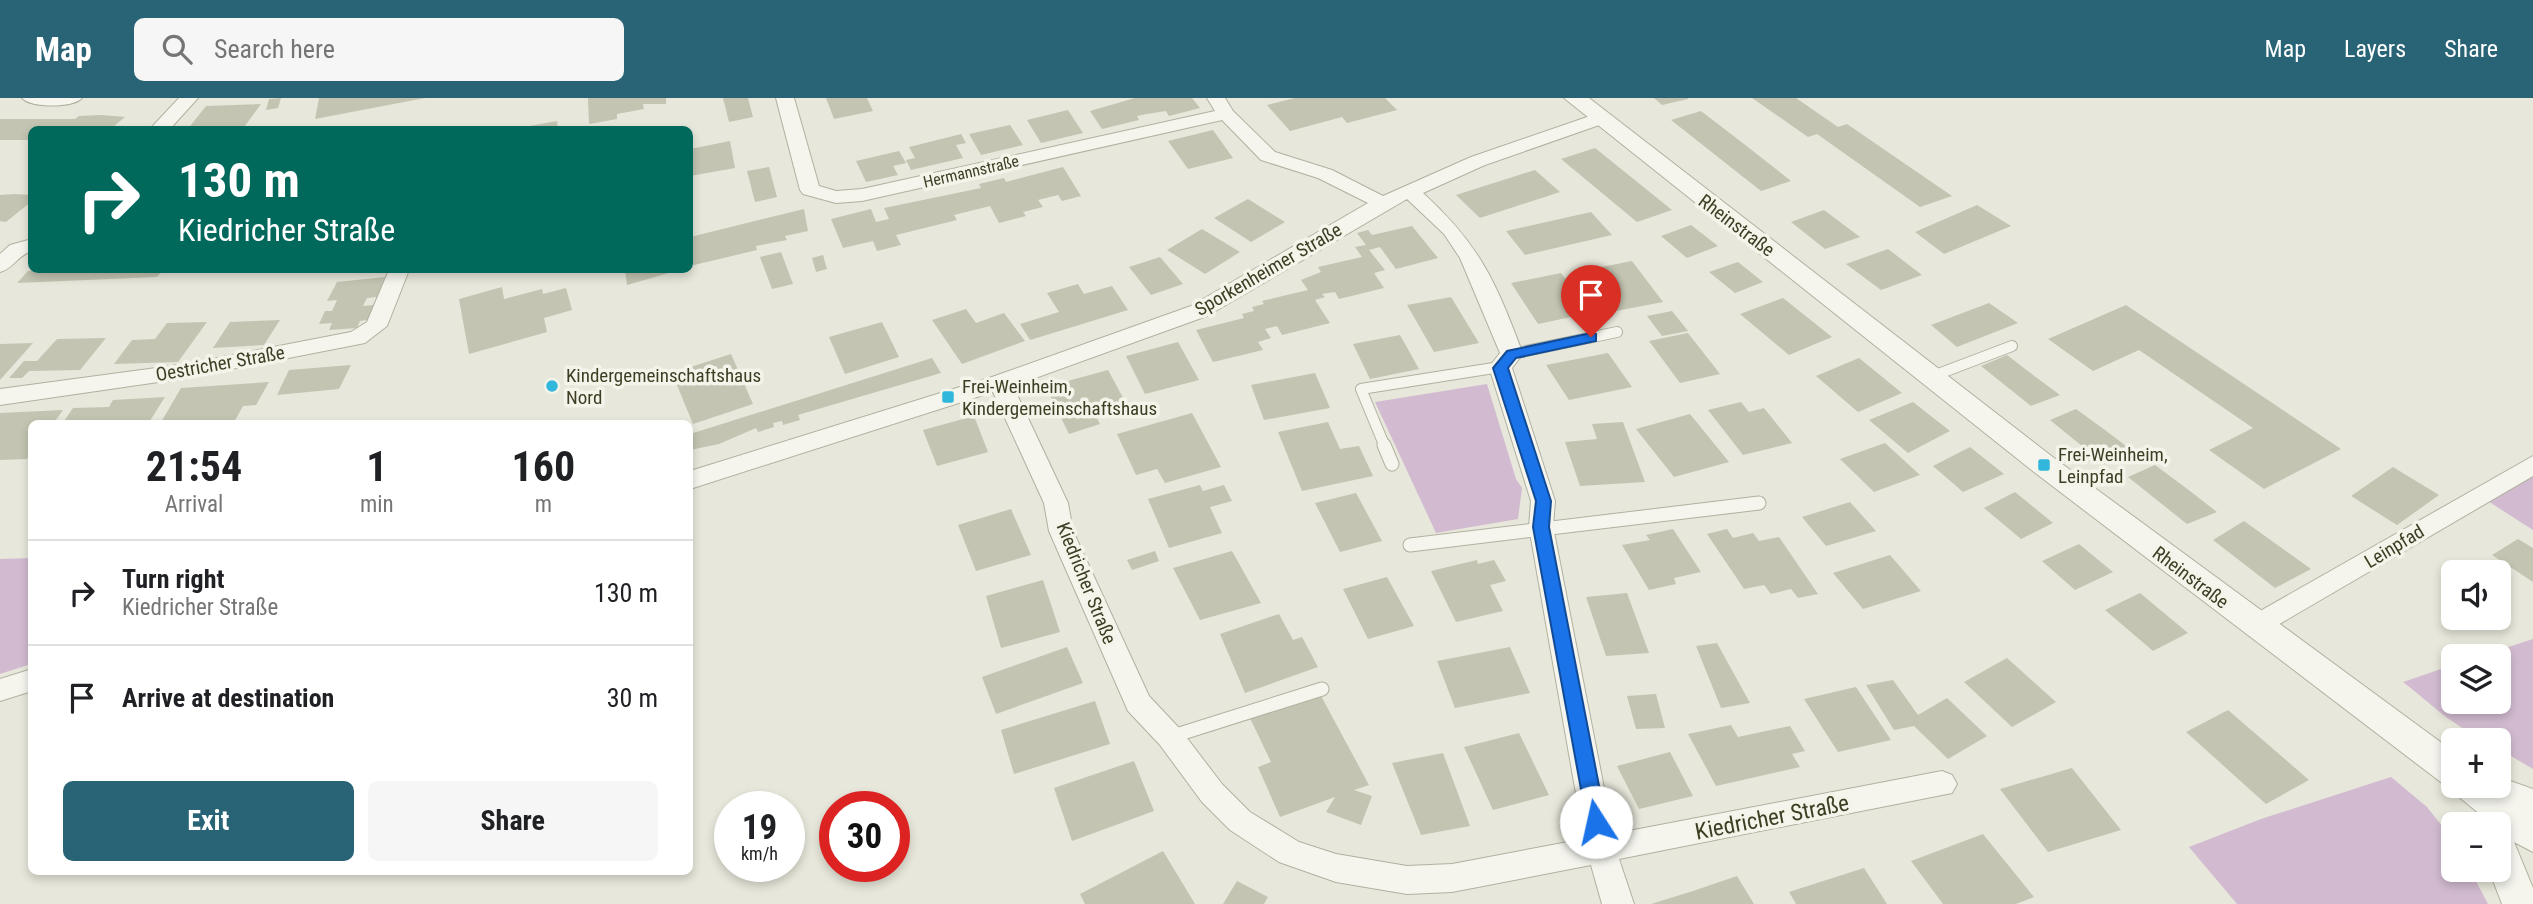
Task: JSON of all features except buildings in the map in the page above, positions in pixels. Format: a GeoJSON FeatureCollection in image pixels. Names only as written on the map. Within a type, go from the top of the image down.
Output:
{"type":"FeatureCollection","features":[{"type":"Feature","properties":{"kind":"street"},"geometry":{"type":"LineString","coordinates":[[31,98],[73,98]]}},
{"type":"Feature","properties":{"kind":"street"},"geometry":{"type":"LineString","coordinates":[[162,126],[188,98]]}},
{"type":"Feature","properties":{"kind":"street","name":"Hermannstraße"},"geometry":{"type":"LineString","coordinates":[[785,98],[810,190],[836,197],[862,195],[1221,106],[1268,156],[1325,174],[1383,203]]}},
{"type":"Feature","properties":{"kind":"street","name":"Rheinstraße"},"geometry":{"type":"LineString","coordinates":[[1579,99],[1599,119],[2255,626],[2441,762]]}},
{"type":"Feature","properties":{"kind":"street","name":"Sporkenheimer Straße"},"geometry":{"type":"LineString","coordinates":[[693,479],[1000,382],[1199,311],[1383,203],[1478,161],[1599,119]]}},
{"type":"Feature","properties":{"kind":"street"},"geometry":{"type":"LineString","coordinates":[[1411,192],[1452,231],[1472,263],[1497,313],[1506,361],[1544,501],[1541,527],[1601,849],[1618,904]]}},
{"type":"Feature","properties":{"kind":"street"},"geometry":{"type":"LineString","coordinates":[[0,266],[17,248],[28,246]]}},
{"type":"Feature","properties":{"kind":"street","name":"Oestricher Straße"},"geometry":{"type":"LineString","coordinates":[[0,397],[186,370],[358,338],[376,326],[398,273]]}},
{"type":"Feature","properties":{"kind":"street","name":"Kiedricher Straße"},"geometry":{"type":"LineString","coordinates":[[1000,382],[1056,503],[1061,531],[1138,703],[1170,737],[1212,793],[1240,821],[1290,852],[1336,868],[1407,880],[1452,878],[1942,785]]}},
{"type":"Feature","properties":{"kind":"street","name":"Leinpfad"},"geometry":{"type":"LineString","coordinates":[[2255,626],[2533,465]]}},
{"type":"Feature","properties":{"kind":"street"},"geometry":{"type":"LineString","coordinates":[[0,690],[28,682]]}},
{"type":"Feature","properties":{"kind":"street"},"geometry":{"type":"LineString","coordinates":[[2511,797],[2533,805]]}},
{"type":"Feature","properties":{"kind":"street"},"geometry":{"type":"LineString","coordinates":[[2484,798],[2533,836]]}},
{"type":"Feature","properties":{"kind":"street"},"geometry":{"type":"LineString","coordinates":[[2511,879],[2521,904]]}},
{"type":"Feature","properties":{"kind":"lane"},"geometry":{"type":"LineString","coordinates":[[1392,464],[1360,389],[1506,361],[1617,332]]}},
{"type":"Feature","properties":{"kind":"lane"},"geometry":{"type":"LineString","coordinates":[[1933,376],[2012,346]]}},
{"type":"Feature","properties":{"kind":"lane"},"geometry":{"type":"LineString","coordinates":[[1410,545],[1541,527],[1759,503]]}},
{"type":"Feature","properties":{"kind":"lane"},"geometry":{"type":"LineString","coordinates":[[1170,737],[1322,690]]}},
{"type":"Feature","properties":{"kind":"shaded area"},"geometry":{"type":"Polygon","coordinates":[[[1487,384],[1516,479],[1522,488],[1518,519],[1436,533],[1375,402],[1487,384]]]}},
{"type":"Feature","properties":{"kind":"shaded area"},"geometry":{"type":"Polygon","coordinates":[[[2533,465],[2533,530],[2480,496],[2533,465]]]}},
{"type":"Feature","properties":{"kind":"shaded area"},"geometry":{"type":"Polygon","coordinates":[[[28,558],[28,665],[0,674],[0,559],[28,558]]]}},
{"type":"Feature","properties":{"kind":"shaded area"},"geometry":{"type":"Polygon","coordinates":[[[2533,639],[2533,769],[2511,756],[2511,728],[2463,728],[2443,714],[2511,714],[2511,646],[2533,639]]]}},
{"type":"Feature","properties":{"kind":"shaded area"},"geometry":{"type":"Polygon","coordinates":[[[2441,669],[2441,713],[2436,709],[2403,682],[2441,669]]]}},
{"type":"Feature","properties":{"kind":"shaded area"},"geometry":{"type":"Polygon","coordinates":[[[2391,777],[2427,807],[2441,825],[2441,882],[2476,882],[2488,904],[2237,904],[2189,847],[2261,819],[2391,777]]]}},
{"type":"Feature","properties":{"kind":"place","name":"Kindergemeinschaftshaus Nord"},"geometry":{"type":"Point","coordinates":[552,386]}},
{"type":"Feature","properties":{"kind":"place","name":"Frei-Weinheim, Kindergemeinschaftshaus"},"geometry":{"type":"Point","coordinates":[948,397]}},
{"type":"Feature","properties":{"kind":"place","name":"Frei-Weinheim, Leinpfad"},"geometry":{"type":"Point","coordinates":[2044,465]}},
{"type":"Feature","properties":{"kind":"route"},"geometry":{"type":"LineString","coordinates":[[1591,337],[1512,354],[1500,368],[1544,501],[1541,527],[1596,822]]}}]}
